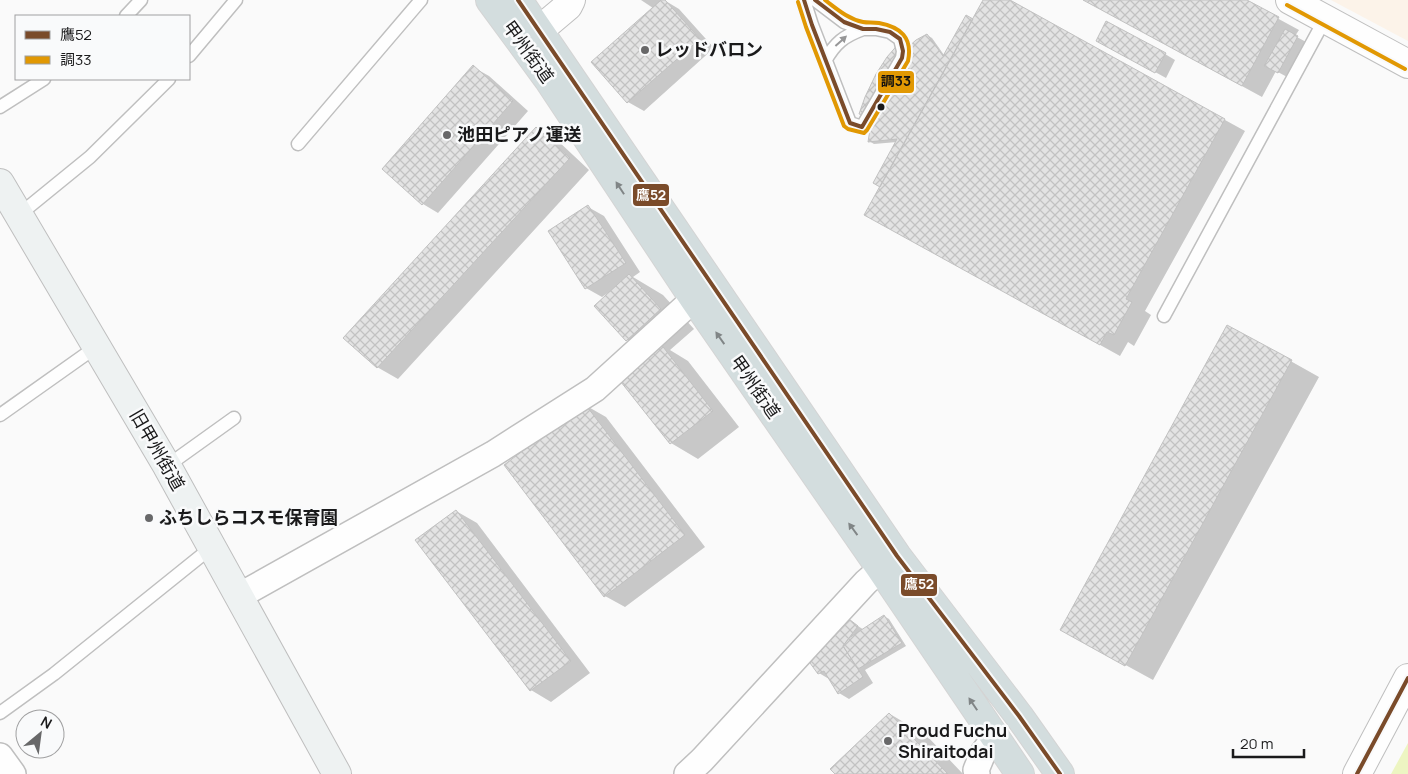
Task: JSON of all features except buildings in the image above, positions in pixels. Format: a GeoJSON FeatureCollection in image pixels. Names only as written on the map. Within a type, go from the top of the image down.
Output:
{"type":"FeatureCollection","features":[{"type":"Feature","properties":{"kind":"highway","name":"甲州街道"},"geometry":{"type":"LineString","coordinates":[[490,0],[531,37],[897,556],[1019,716],[1060,774]]}},
{"type":"Feature","properties":{"kind":"highway","name":"甲州街道"},"geometry":{"type":"LineString","coordinates":[[518,0],[548,79],[694,299],[1020,774]]}},
{"type":"Feature","properties":{"kind":"main road","name":"旧甲州街道"},"geometry":{"type":"LineString","coordinates":[[0,183],[167,466],[337,774]]}},
{"type":"Feature","properties":{"kind":"street"},"geometry":{"type":"LineString","coordinates":[[531,37],[568,6],[571,0]]}},
{"type":"Feature","properties":{"kind":"street"},"geometry":{"type":"LineString","coordinates":[[1290,0],[1408,64]]}},
{"type":"Feature","properties":{"kind":"street"},"geometry":{"type":"LineString","coordinates":[[239,596],[493,454],[595,389],[694,299]]}},
{"type":"Feature","properties":{"kind":"street"},"geometry":{"type":"LineString","coordinates":[[699,769],[866,582],[881,569]]}},
{"type":"Feature","properties":{"kind":"street"},"geometry":{"type":"LineString","coordinates":[[1357,774],[1408,678]]}},
{"type":"Feature","properties":{"kind":"street"},"geometry":{"type":"LineString","coordinates":[[977,774],[976,770],[983,754],[995,737]]}},
{"type":"Feature","properties":{"kind":"street"},"geometry":{"type":"LineString","coordinates":[[0,756],[13,774]]}},
{"type":"Feature","properties":{"kind":"lane"},"geometry":{"type":"LineString","coordinates":[[127,15],[141,0]]}},
{"type":"Feature","properties":{"kind":"lane"},"geometry":{"type":"LineString","coordinates":[[190,55],[236,0]]}},
{"type":"Feature","properties":{"kind":"lane"},"geometry":{"type":"LineString","coordinates":[[298,144],[421,0]]}},
{"type":"Feature","properties":{"kind":"lane"},"geometry":{"type":"LineString","coordinates":[[804,0],[825,61],[850,123],[862,127],[902,58],[903,50],[900,39],[890,32],[863,29],[844,22],[815,0]]}},
{"type":"Feature","properties":{"kind":"lane"},"geometry":{"type":"LineString","coordinates":[[1164,316],[1325,19]]}},
{"type":"Feature","properties":{"kind":"lane"},"geometry":{"type":"LineString","coordinates":[[825,61],[832,49],[846,36],[863,29]]}},
{"type":"Feature","properties":{"kind":"lane"},"geometry":{"type":"LineString","coordinates":[[0,108],[42,80]]}},
{"type":"Feature","properties":{"kind":"lane"},"geometry":{"type":"LineString","coordinates":[[20,214],[90,156],[168,80]]}},
{"type":"Feature","properties":{"kind":"lane"},"geometry":{"type":"LineString","coordinates":[[0,415],[96,347]]}},
{"type":"Feature","properties":{"kind":"lane"},"geometry":{"type":"LineString","coordinates":[[167,466],[234,418]]}},
{"type":"Feature","properties":{"kind":"lane"},"geometry":{"type":"LineString","coordinates":[[0,713],[54,674],[212,547]]}},
{"type":"Feature","properties":{"kind":"shaded area"},"geometry":{"type":"Polygon","coordinates":[[[1331,0],[1408,0],[1408,41],[1331,0]]]}},
{"type":"Feature","properties":{"kind":"green space"},"geometry":{"type":"Polygon","coordinates":[[[1408,743],[1408,774],[1391,774],[1408,743]]]}},
{"type":"Feature","properties":{"kind":"transit line","name":"鷹52"},"geometry":{"type":"LineString","coordinates":[[518,0],[897,556],[1019,716],[1060,774]]}},
{"type":"Feature","properties":{"kind":"transit line","name":"鷹52"},"geometry":{"type":"LineString","coordinates":[[804,0],[850,123],[862,127],[902,58],[903,51],[900,39],[890,32],[863,29],[844,22],[815,0]]}},
{"type":"Feature","properties":{"kind":"transit line","name":"調33"},"geometry":{"type":"LineString","coordinates":[[798,2],[844,126],[848,129],[864,133],[908,61],[909,46],[907,39],[899,30],[893,27],[852,19],[825,0]]}},
{"type":"Feature","properties":{"kind":"transit line","name":"調33"},"geometry":{"type":"LineString","coordinates":[[1287,5],[1405,69]]}},
{"type":"Feature","properties":{"kind":"transit line","name":"鷹52"},"geometry":{"type":"LineString","coordinates":[[1357,774],[1408,678]]}},
{"type":"Feature","properties":{"kind":"place","name":"レッドバロン"},"geometry":{"type":"Point","coordinates":[645,50]}},
{"type":"Feature","properties":{"kind":"place","name":"池田ピアノ運送"},"geometry":{"type":"Point","coordinates":[447,135]}},
{"type":"Feature","properties":{"kind":"place","name":"ふちしらコスモ保育園"},"geometry":{"type":"Point","coordinates":[149,518]}},
{"type":"Feature","properties":{"kind":"place","name":"Proud Fuchu Shiraitodai"},"geometry":{"type":"Point","coordinates":[888,741]}}]}
